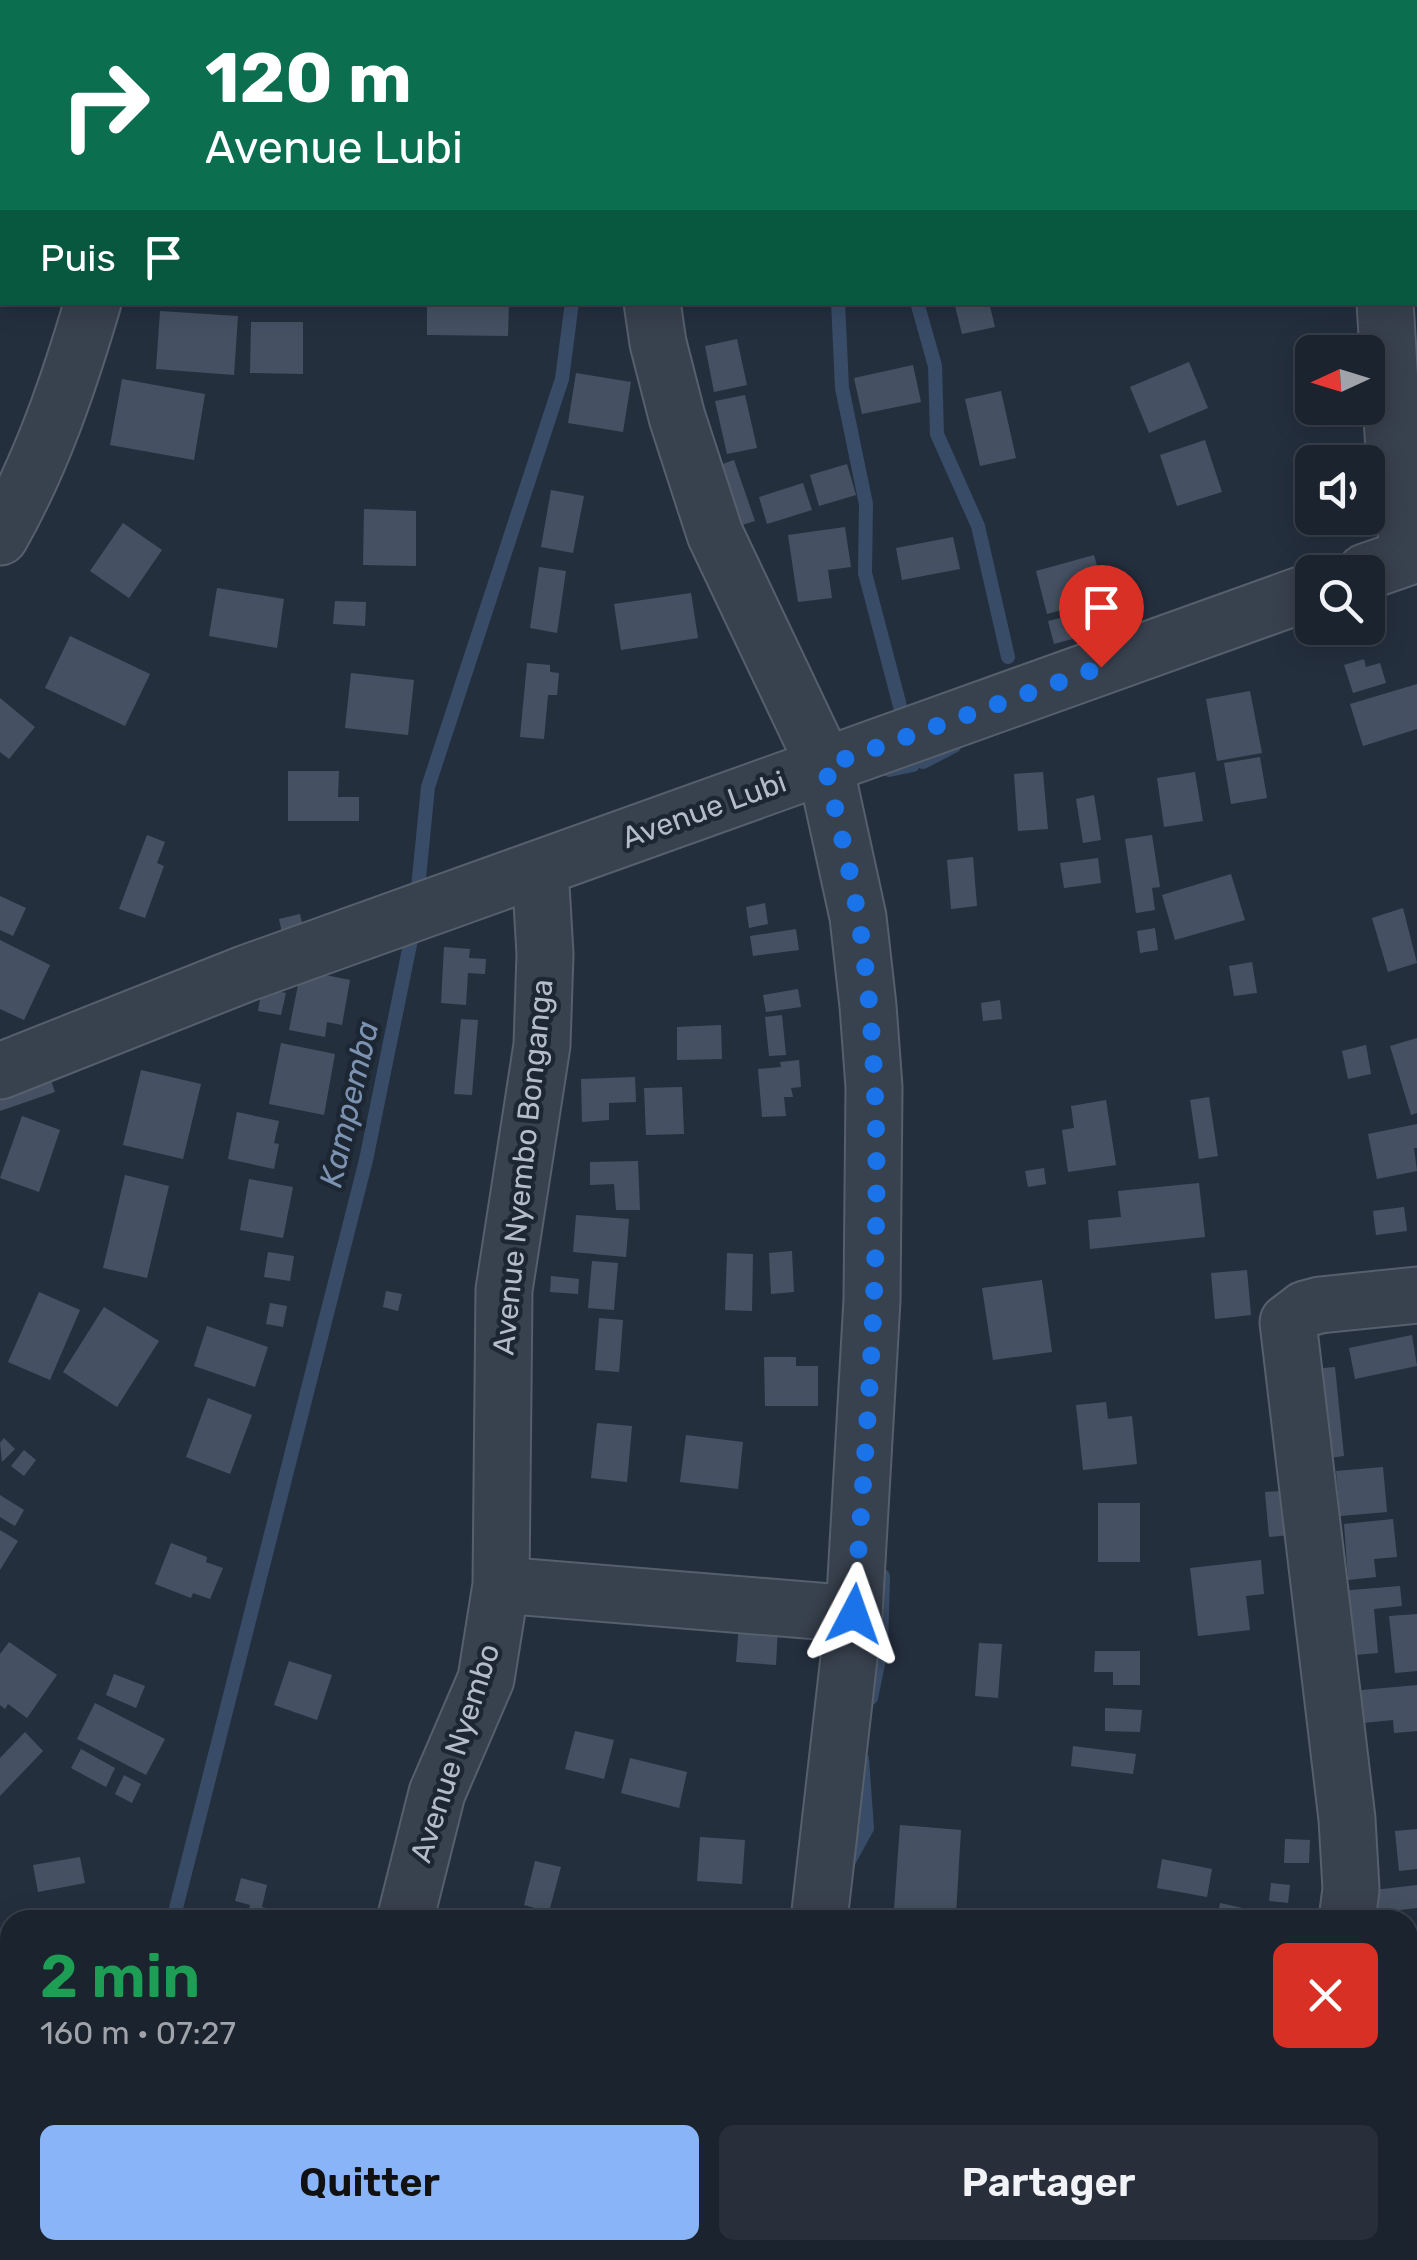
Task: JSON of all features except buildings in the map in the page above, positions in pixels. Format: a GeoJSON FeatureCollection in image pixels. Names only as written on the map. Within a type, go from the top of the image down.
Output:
{"type":"FeatureCollection","features":[{"type":"Feature","properties":{"kind":"street"},"geometry":{"type":"LineString","coordinates":[[0,537],[53,426],[92,305]]}},
{"type":"Feature","properties":{"kind":"street"},"geometry":{"type":"LineString","coordinates":[[652,305],[677,417],[715,534],[825,766],[858,917],[874,1086],[872,1300],[854,1614],[820,1910]]}},
{"type":"Feature","properties":{"kind":"street"},"geometry":{"type":"LineString","coordinates":[[1385,305],[1398,561]]}},
{"type":"Feature","properties":{"kind":"street","name":"Avenue Lubi"},"geometry":{"type":"LineString","coordinates":[[0,1071],[246,973],[1295,597]]}},
{"type":"Feature","properties":{"kind":"street","name":"Avenue Nyembo Bonganga"},"geometry":{"type":"LineString","coordinates":[[501,1585],[504,1290],[542,1044],[545,954],[540,868]]}},
{"type":"Feature","properties":{"kind":"street"},"geometry":{"type":"LineString","coordinates":[[1348,1910],[1347,1820],[1288,1322],[1304,1309],[1417,1295]]}},
{"type":"Feature","properties":{"kind":"street"},"geometry":{"type":"LineString","coordinates":[[501,1585],[854,1614]]}},
{"type":"Feature","properties":{"kind":"street","name":"Avenue Nyembo"},"geometry":{"type":"LineString","coordinates":[[408,1910],[437,1792],[486,1679],[501,1585]]}},
{"type":"Feature","properties":{"kind":"waterway","name":"Kampemba"},"geometry":{"type":"LineString","coordinates":[[417,898],[428,787],[562,379],[572,305]]}},
{"type":"Feature","properties":{"kind":"waterway"},"geometry":{"type":"LineString","coordinates":[[838,305],[842,388],[866,504],[865,573],[901,710]]}},
{"type":"Feature","properties":{"kind":"waterway"},"geometry":{"type":"LineString","coordinates":[[918,305],[935,366],[937,434],[978,526],[1008,657]]}},
{"type":"Feature","properties":{"kind":"waterway"},"geometry":{"type":"LineString","coordinates":[[923,762],[954,746]]}},
{"type":"Feature","properties":{"kind":"waterway"},"geometry":{"type":"LineString","coordinates":[[889,770],[913,765]]}},
{"type":"Feature","properties":{"kind":"waterway","name":"Kampemba"},"geometry":{"type":"LineString","coordinates":[[176,1910],[366,1160],[414,925]]}},
{"type":"Feature","properties":{"kind":"waterway"},"geometry":{"type":"LineString","coordinates":[[871,1698],[881,1649],[883,1576]]}},
{"type":"Feature","properties":{"kind":"waterway"},"geometry":{"type":"LineString","coordinates":[[846,1866],[867,1828],[862,1759]]}},
{"type":"Feature","properties":{"kind":"route"},"geometry":{"type":"LineString","coordinates":[[854,1614],[872,1300],[874,1086],[858,917],[825,766],[1101,667]]}}]}
